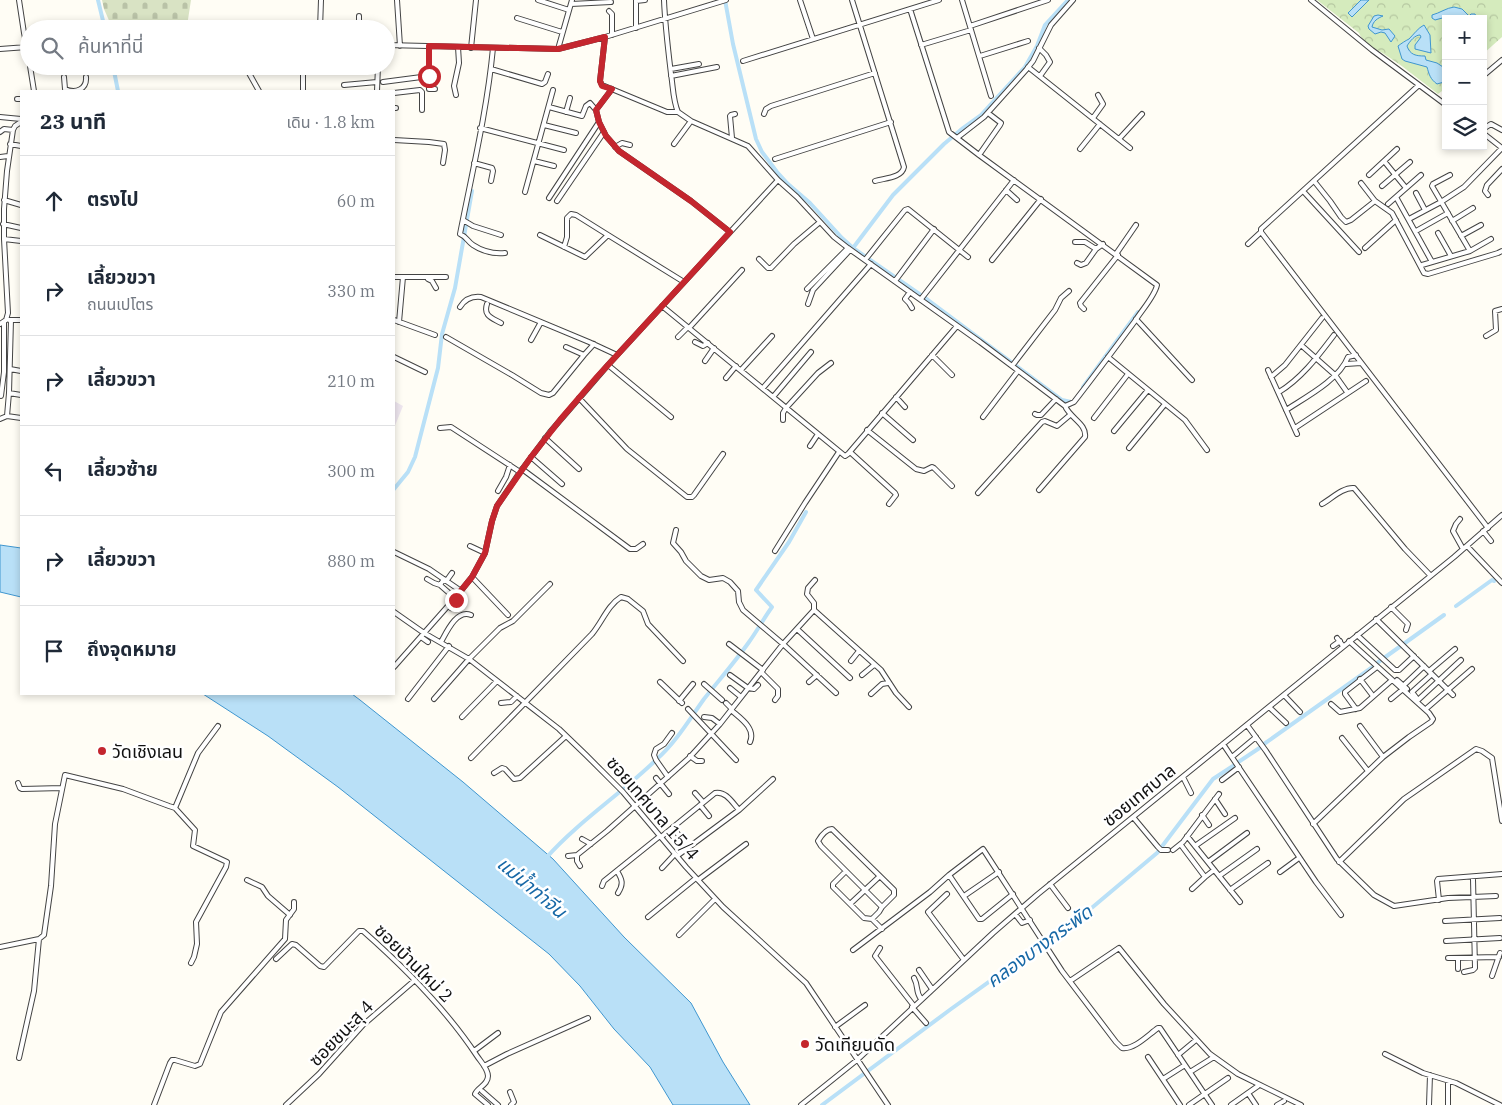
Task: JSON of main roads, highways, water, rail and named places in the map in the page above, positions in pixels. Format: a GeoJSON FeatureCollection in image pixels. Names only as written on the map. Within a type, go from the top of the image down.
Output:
{"type":"FeatureCollection","features":[{"type":"Feature","properties":{"kind":"water"},"geometry":{"type":"Polygon","coordinates":[[[1361,0],[1369,0],[1352,17],[1348,13],[1361,0]]]}},
{"type":"Feature","properties":{"kind":"water"},"geometry":{"type":"Polygon","coordinates":[[[1448,8],[1462,9],[1468,15],[1442,15],[1442,18],[1435,20],[1432,18],[1432,15],[1448,8]]]}},
{"type":"Feature","properties":{"kind":"water"},"geometry":{"type":"Polygon","coordinates":[[[1374,16],[1383,16],[1373,23],[1372,27],[1382,30],[1389,29],[1395,36],[1391,42],[1385,33],[1375,34],[1369,29],[1368,26],[1374,16]]]}},
{"type":"Feature","properties":{"kind":"water"},"geometry":{"type":"Polygon","coordinates":[[[1424,25],[1430,35],[1431,53],[1415,49],[1415,45],[1421,37],[1420,35],[1416,36],[1407,46],[1414,54],[1425,56],[1426,60],[1442,66],[1442,83],[1437,84],[1431,78],[1427,67],[1402,59],[1398,46],[1409,39],[1424,25]]]}},
{"type":"Feature","properties":{"kind":"water"},"geometry":{"type":"Polygon","coordinates":[[[0,545],[20,548],[20,597],[0,592],[0,545]]]}},
{"type":"Feature","properties":{"kind":"water","name":"แม่น้ำท่าจีน"},"geometry":{"type":"Polygon","coordinates":[[[205,695],[353,695],[360,700],[463,782],[553,859],[624,937],[691,1003],[723,1062],[750,1105],[673,1105],[650,1067],[614,1029],[580,986],[549,954],[338,787],[268,736],[205,695]]]}},
{"type":"Feature","properties":{"kind":"waterway"},"geometry":{"type":"LineString","coordinates":[[98,0],[103,20]]}},
{"type":"Feature","properties":{"kind":"waterway"},"geometry":{"type":"LineString","coordinates":[[725,0],[733,44],[756,139],[762,152],[777,172],[853,248],[928,300],[1062,400],[1071,402]]}},
{"type":"Feature","properties":{"kind":"waterway"},"geometry":{"type":"LineString","coordinates":[[853,248],[893,195],[944,144],[981,115],[1025,67],[1037,46],[1045,25],[1068,0]]}},
{"type":"Feature","properties":{"kind":"waterway"},"geometry":{"type":"LineString","coordinates":[[115,75],[118,90]]}},
{"type":"Feature","properties":{"kind":"waterway"},"geometry":{"type":"LineString","coordinates":[[395,488],[408,472],[415,457],[438,368],[442,334],[455,288],[472,191]]}},
{"type":"Feature","properties":{"kind":"waterway"},"geometry":{"type":"LineString","coordinates":[[1083,387],[1138,312]]}},
{"type":"Feature","properties":{"kind":"waterway"},"geometry":{"type":"LineString","coordinates":[[546,858],[572,832],[664,752],[744,649],[772,607],[756,590],[789,542],[806,512]]}},
{"type":"Feature","properties":{"kind":"waterway","name":"คลองบางกระพัด"},"geometry":{"type":"LineString","coordinates":[[1456,606],[1492,580],[1494,581]]}},
{"type":"Feature","properties":{"kind":"waterway","name":"คลองบางกระพัด"},"geometry":{"type":"LineString","coordinates":[[1377,663],[1444,615]]}},
{"type":"Feature","properties":{"kind":"waterway","name":"คลองบางกระพัด"},"geometry":{"type":"LineString","coordinates":[[1264,744],[1374,666]]}},
{"type":"Feature","properties":{"kind":"waterway","name":"คลองบางกระพัด"},"geometry":{"type":"LineString","coordinates":[[1237,763],[1261,747]]}},
{"type":"Feature","properties":{"kind":"waterway","name":"คลองบางกระพัด"},"geometry":{"type":"LineString","coordinates":[[822,1105],[951,1009],[1088,911],[1157,853],[1213,779],[1236,764]]}},
{"type":"Feature","properties":{"kind":"place","name":"วัดเชิงเลน"},"geometry":{"type":"Point","coordinates":[102,751]}},
{"type":"Feature","properties":{"kind":"place","name":"วัดเทียนดัด"},"geometry":{"type":"Point","coordinates":[805,1044]}}]}
